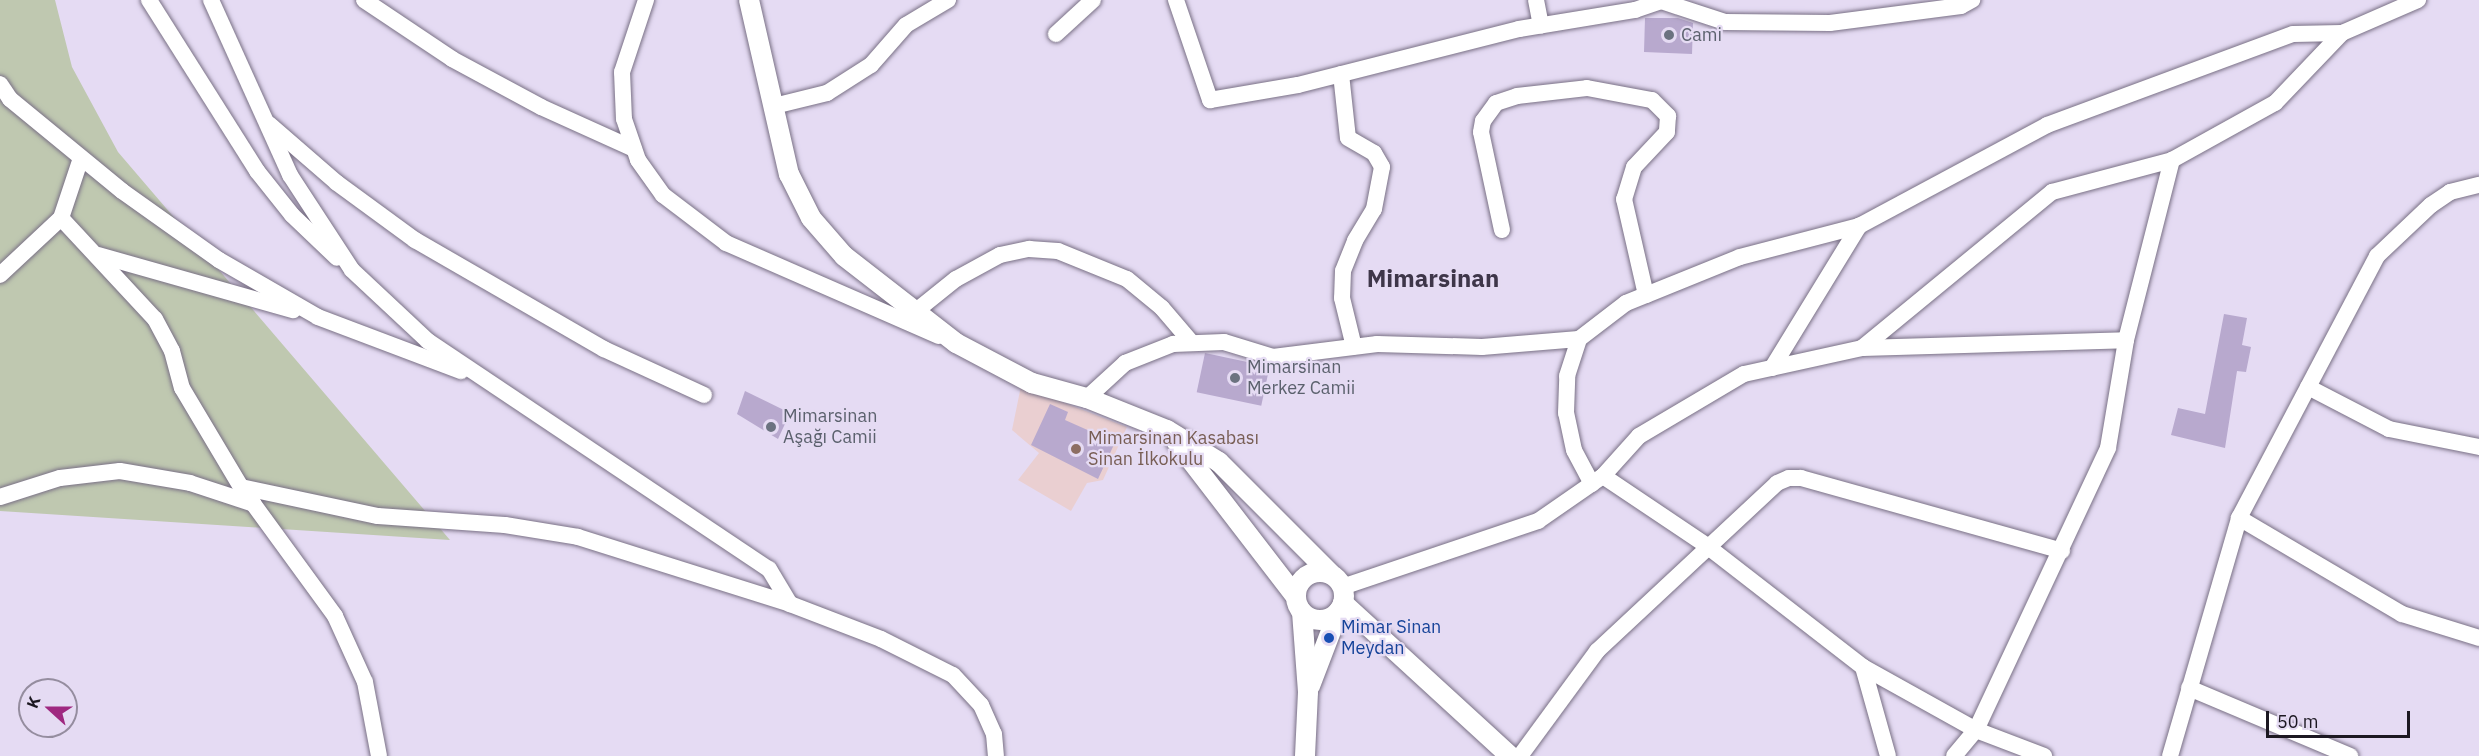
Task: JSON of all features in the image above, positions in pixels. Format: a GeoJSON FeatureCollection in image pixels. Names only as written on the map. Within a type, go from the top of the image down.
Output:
{"type":"FeatureCollection","features":[{"type":"Feature","properties":{"kind":"street"},"geometry":{"type":"LineString","coordinates":[[149,0],[268,186],[311,234],[428,341],[770,568],[790,604]]}},
{"type":"Feature","properties":{"kind":"street"},"geometry":{"type":"LineString","coordinates":[[211,0],[290,175],[352,270]]}},
{"type":"Feature","properties":{"kind":"street"},"geometry":{"type":"LineString","coordinates":[[364,0],[452,59],[541,107],[634,149]]}},
{"type":"Feature","properties":{"kind":"street"},"geometry":{"type":"LineString","coordinates":[[646,0],[622,72],[624,119],[634,149],[663,195],[726,243],[956,343],[1032,383],[1087,398],[1167,430],[1219,462],[1339,594],[1510,756]]}},
{"type":"Feature","properties":{"kind":"street"},"geometry":{"type":"LineString","coordinates":[[774,106],[827,93],[871,65],[906,25],[948,0]]}},
{"type":"Feature","properties":{"kind":"street"},"geometry":{"type":"LineString","coordinates":[[1056,34],[1093,0]]}},
{"type":"Feature","properties":{"kind":"street"},"geometry":{"type":"LineString","coordinates":[[1176,0],[1210,100],[1341,74],[1541,26],[1635,10],[1663,0],[1725,22],[1830,23],[1961,6],[1972,0]]}},
{"type":"Feature","properties":{"kind":"street"},"geometry":{"type":"LineString","coordinates":[[1536,0],[1541,26]]}},
{"type":"Feature","properties":{"kind":"street"},"geometry":{"type":"LineString","coordinates":[[1087,398],[1125,363],[1173,344],[1224,342],[1273,357],[1354,346],[1482,347],[1578,339],[1626,303],[1740,257],[1859,226],[2047,125],[2293,34],[2342,33],[2418,0]]}},
{"type":"Feature","properties":{"kind":"street"},"geometry":{"type":"LineString","coordinates":[[754,3],[789,174],[812,218],[844,256],[956,343]]}},
{"type":"Feature","properties":{"kind":"street"},"geometry":{"type":"LineString","coordinates":[[1862,348],[2052,192],[2172,160],[2275,103],[2342,33]]}},
{"type":"Feature","properties":{"kind":"street"},"geometry":{"type":"LineString","coordinates":[[1341,74],[1348,138],[1374,153],[1382,167],[1374,209],[1355,240],[1343,271],[1342,298],[1354,346]]}},
{"type":"Feature","properties":{"kind":"street"},"geometry":{"type":"LineString","coordinates":[[0,84],[10,99],[81,158],[219,260],[318,317]]}},
{"type":"Feature","properties":{"kind":"street"},"geometry":{"type":"LineString","coordinates":[[1502,230],[1481,132],[1484,121],[1496,104],[1517,96],[1587,88],[1652,100],[1668,116],[1667,132],[1634,167],[1624,200],[1646,295]]}},
{"type":"Feature","properties":{"kind":"street"},"geometry":{"type":"LineString","coordinates":[[264,120],[337,183],[415,240],[604,349],[704,395]]}},
{"type":"Feature","properties":{"kind":"street"},"geometry":{"type":"LineString","coordinates":[[0,275],[61,218],[81,158]]}},
{"type":"Feature","properties":{"kind":"street"},"geometry":{"type":"LineString","coordinates":[[1954,756],[1976,730],[2062,551],[2108,448],[2127,340],[2172,160]]}},
{"type":"Feature","properties":{"kind":"street"},"geometry":{"type":"LineString","coordinates":[[2170,756],[2239,518],[2377,256],[2450,192],[2479,185]]}},
{"type":"Feature","properties":{"kind":"street"},"geometry":{"type":"LineString","coordinates":[[61,218],[155,319],[172,351],[182,388],[241,487],[344,633],[365,682],[380,756]]}},
{"type":"Feature","properties":{"kind":"street"},"geometry":{"type":"LineString","coordinates":[[1772,368],[1859,226]]}},
{"type":"Feature","properties":{"kind":"street"},"geometry":{"type":"LineString","coordinates":[[916,311],[956,279],[1000,255],[1029,249],[1058,251],[1127,279],[1162,308],[1192,343]]}},
{"type":"Feature","properties":{"kind":"street"},"geometry":{"type":"LineString","coordinates":[[97,255],[318,317],[484,380]]}},
{"type":"Feature","properties":{"kind":"street"},"geometry":{"type":"LineString","coordinates":[[1578,339],[1567,376],[1566,414],[1574,450],[1598,480],[1707,546],[1863,667],[1976,730],[2044,756]]}},
{"type":"Feature","properties":{"kind":"street"},"geometry":{"type":"LineString","coordinates":[[1167,430],[1299,604],[1325,619],[1339,594],[1538,521],[1598,480],[1639,436],[1744,374],[1862,348],[2127,340]]}},
{"type":"Feature","properties":{"kind":"street"},"geometry":{"type":"LineString","coordinates":[[2308,387],[2389,429],[2479,447]]}},
{"type":"Feature","properties":{"kind":"street"},"geometry":{"type":"LineString","coordinates":[[0,497],[60,478],[120,471],[190,483],[254,504]]}},
{"type":"Feature","properties":{"kind":"street"},"geometry":{"type":"LineString","coordinates":[[1520,756],[1597,651],[1707,546],[1778,483],[1801,478],[2062,551]]}},
{"type":"Feature","properties":{"kind":"street"},"geometry":{"type":"LineString","coordinates":[[241,487],[366,514],[506,525],[578,537],[790,604],[881,639],[953,675],[973,694],[985,712],[994,734],[996,756]]}},
{"type":"Feature","properties":{"kind":"street"},"geometry":{"type":"LineString","coordinates":[[2239,518],[2402,614],[2479,638]]}},
{"type":"Feature","properties":{"kind":"street"},"geometry":{"type":"LineString","coordinates":[[1305,756],[1308,692],[1299,604],[1307,576],[1339,594]]}},
{"type":"Feature","properties":{"kind":"street"},"geometry":{"type":"LineString","coordinates":[[1308,692],[1339,594]]}},
{"type":"Feature","properties":{"kind":"street"},"geometry":{"type":"LineString","coordinates":[[1863,667],[1888,756]]}},
{"type":"Feature","properties":{"kind":"street"},"geometry":{"type":"LineString","coordinates":[[2189,688],[2350,756]]}},
{"type":"Feature","properties":{"kind":"shaded area","name":"Mimarsinan Kasabası Sinan İlkokulu"},"geometry":{"type":"Polygon","coordinates":[[[1021,386],[1127,427],[1103,480],[1087,483],[1071,511],[1018,480],[1039,453],[1012,430],[1021,386]]]}},
{"type":"Feature","properties":{"kind":"green space"},"geometry":{"type":"Polygon","coordinates":[[[0,0],[55,0],[72,67],[118,152],[450,540],[0,511],[0,0]]]}},
{"type":"Feature","properties":{"kind":"building","name":"Cami"},"geometry":{"type":"Polygon","coordinates":[[[1645,18],[1678,18],[1693,23],[1692,54],[1644,52],[1645,18]]]}},
{"type":"Feature","properties":{"kind":"building"},"geometry":{"type":"Polygon","coordinates":[[[2224,314],[2247,318],[2242,345],[2251,347],[2246,372],[2237,371],[2225,448],[2171,435],[2178,408],[2205,414],[2224,314]]]}},
{"type":"Feature","properties":{"kind":"building","name":"Mimarsinan Merkez Camii"},"geometry":{"type":"Polygon","coordinates":[[[1205,353],[1270,367],[1261,406],[1197,392],[1205,353]]]}},
{"type":"Feature","properties":{"kind":"building","name":"Mimarsinan Aşağı Camii"},"geometry":{"type":"Polygon","coordinates":[[[745,391],[790,413],[778,439],[737,414],[745,391]]]}},
{"type":"Feature","properties":{"kind":"building"},"geometry":{"type":"Polygon","coordinates":[[[1050,404],[1068,412],[1065,420],[1101,436],[1104,430],[1118,436],[1098,479],[1031,445],[1050,404]]]}},
{"type":"Feature","properties":{"kind":"place","name":"Cami"},"geometry":{"type":"Point","coordinates":[1669,35]}},
{"type":"Feature","properties":{"kind":"place","name":"Mimarsinan Merkez Camii"},"geometry":{"type":"Point","coordinates":[1235,378]}},
{"type":"Feature","properties":{"kind":"place","name":"Mimarsinan Aşağı Camii"},"geometry":{"type":"Point","coordinates":[771,427]}},
{"type":"Feature","properties":{"kind":"place","name":"Mimarsinan Kasabası Sinan İlkokulu"},"geometry":{"type":"Point","coordinates":[1076,449]}},
{"type":"Feature","properties":{"kind":"place","name":"Mimar Sinan Meydan"},"geometry":{"type":"Point","coordinates":[1329,638]}},
{"type":"Feature","properties":{"kind":"district","name":"Mimarsinan"},"geometry":{"type":"Point","coordinates":[1433,279]}}]}
